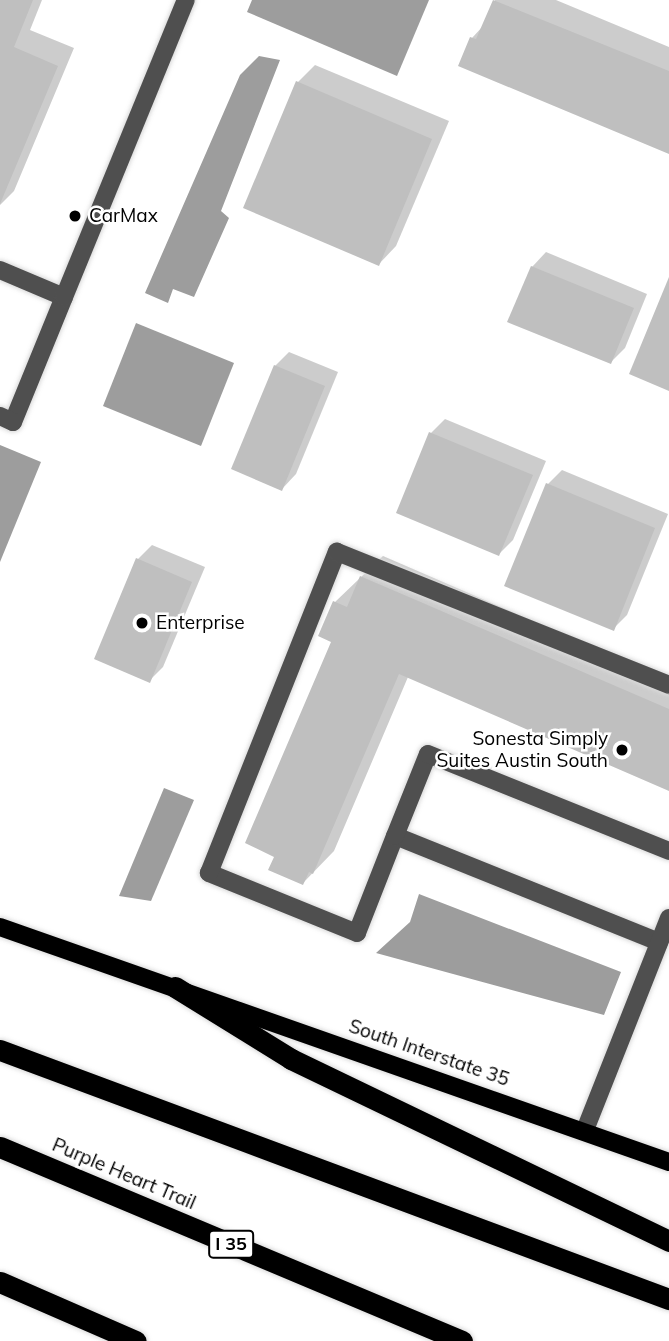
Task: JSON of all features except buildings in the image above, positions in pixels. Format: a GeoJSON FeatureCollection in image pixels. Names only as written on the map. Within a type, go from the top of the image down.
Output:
{"type":"FeatureCollection","features":[{"type":"Feature","properties":{"kind":"highway"},"geometry":{"type":"LineString","coordinates":[[175,986],[291,1059],[669,1241]]}},
{"type":"Feature","properties":{"kind":"highway"},"geometry":{"type":"LineString","coordinates":[[0,1050],[669,1299]]}},
{"type":"Feature","properties":{"kind":"highway","name":"Purple Heart Trail"},"geometry":{"type":"LineString","coordinates":[[0,1147],[463,1341]]}},
{"type":"Feature","properties":{"kind":"highway"},"geometry":{"type":"LineString","coordinates":[[0,1282],[136,1341]]}},
{"type":"Feature","properties":{"kind":"main road","name":"South Interstate 35"},"geometry":{"type":"LineString","coordinates":[[0,927],[669,1161]]}},
{"type":"Feature","properties":{"kind":"lane"},"geometry":{"type":"LineString","coordinates":[[0,416],[13,422],[186,0]]}},
{"type":"Feature","properties":{"kind":"lane"},"geometry":{"type":"LineString","coordinates":[[0,270],[64,297]]}},
{"type":"Feature","properties":{"kind":"lane"},"geometry":{"type":"LineString","coordinates":[[669,685],[337,552],[209,873],[357,933],[428,754],[669,851]]}},
{"type":"Feature","properties":{"kind":"lane"},"geometry":{"type":"LineString","coordinates":[[395,836],[659,942]]}},
{"type":"Feature","properties":{"kind":"lane"},"geometry":{"type":"LineString","coordinates":[[585,1130],[669,918]]}},
{"type":"Feature","properties":{"kind":"shaded area"},"geometry":{"type":"Polygon","coordinates":[[[252,0],[429,0],[397,76],[247,12],[252,0]]]}},
{"type":"Feature","properties":{"kind":"shaded area"},"geometry":{"type":"Polygon","coordinates":[[[259,56],[280,60],[221,211],[229,218],[194,297],[173,289],[168,303],[145,293],[240,75],[259,56]]]}},
{"type":"Feature","properties":{"kind":"shaded area"},"geometry":{"type":"Polygon","coordinates":[[[136,323],[234,363],[201,446],[103,406],[136,323]]]}},
{"type":"Feature","properties":{"kind":"shaded area"},"geometry":{"type":"Polygon","coordinates":[[[0,445],[41,462],[0,562],[0,445]]]}},
{"type":"Feature","properties":{"kind":"shaded area"},"geometry":{"type":"Polygon","coordinates":[[[164,788],[194,800],[151,901],[119,896],[164,788]]]}},
{"type":"Feature","properties":{"kind":"shaded area"},"geometry":{"type":"Polygon","coordinates":[[[419,894],[621,972],[604,1015],[376,953],[410,922],[419,894]]]}},
{"type":"Feature","properties":{"kind":"place","name":"CarMax"},"geometry":{"type":"Point","coordinates":[75,216]}},
{"type":"Feature","properties":{"kind":"place","name":"Enterprise"},"geometry":{"type":"Point","coordinates":[142,623]}},
{"type":"Feature","properties":{"kind":"place","name":"Sonesta Simply Suites Austin South"},"geometry":{"type":"Point","coordinates":[622,750]}}]}
